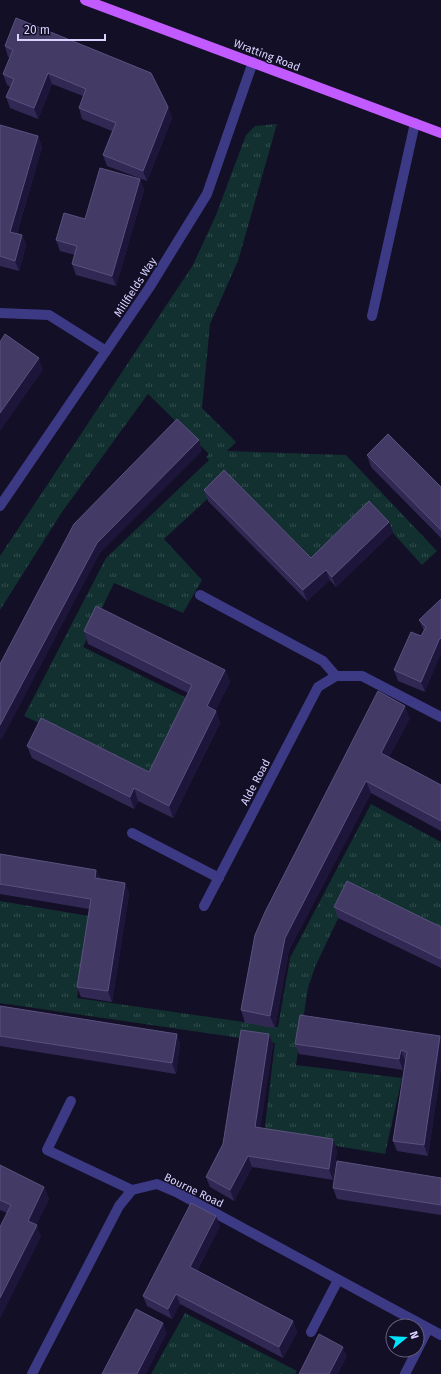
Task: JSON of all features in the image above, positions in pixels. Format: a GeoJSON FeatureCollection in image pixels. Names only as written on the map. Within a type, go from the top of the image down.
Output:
{"type":"FeatureCollection","features":[{"type":"Feature","properties":{"kind":"main road","name":"Wratting Road"},"geometry":{"type":"LineString","coordinates":[[85,0],[441,133]]}},
{"type":"Feature","properties":{"kind":"street","name":"Millfields Way"},"geometry":{"type":"LineString","coordinates":[[0,506],[149,288],[207,194],[253,62]]}},
{"type":"Feature","properties":{"kind":"street"},"geometry":{"type":"LineString","coordinates":[[372,316],[415,123]]}},
{"type":"Feature","properties":{"kind":"street"},"geometry":{"type":"LineString","coordinates":[[0,313],[49,315],[106,351]]}},
{"type":"Feature","properties":{"kind":"street"},"geometry":{"type":"LineString","coordinates":[[200,595],[323,661],[336,676],[362,676],[441,717]]}},
{"type":"Feature","properties":{"kind":"street","name":"Alde Road"},"geometry":{"type":"LineString","coordinates":[[204,906],[318,687],[336,676]]}},
{"type":"Feature","properties":{"kind":"street"},"geometry":{"type":"LineString","coordinates":[[132,833],[219,878]]}},
{"type":"Feature","properties":{"kind":"street"},"geometry":{"type":"LineString","coordinates":[[32,1374],[120,1206],[132,1190],[47,1150],[71,1101]]}},
{"type":"Feature","properties":{"kind":"street","name":"Bourne Road"},"geometry":{"type":"LineString","coordinates":[[132,1190],[157,1184],[178,1193],[441,1335]]}},
{"type":"Feature","properties":{"kind":"street"},"geometry":{"type":"LineString","coordinates":[[311,1332],[338,1280]]}},
{"type":"Feature","properties":{"kind":"street"},"geometry":{"type":"LineString","coordinates":[[405,1374],[428,1329]]}},
{"type":"Feature","properties":{"kind":"green space"},"geometry":{"type":"Polygon","coordinates":[[[277,124],[238,261],[210,324],[202,408],[236,442],[227,451],[346,455],[437,551],[422,565],[372,510],[315,562],[229,479],[164,539],[202,580],[183,613],[114,583],[83,647],[187,698],[151,774],[24,716],[106,558],[209,460],[206,457],[209,454],[148,394],[62,512],[0,610],[0,556],[193,265],[216,215],[246,135],[255,126],[277,124]]]}},
{"type":"Feature","properties":{"kind":"green space"},"geometry":{"type":"Polygon","coordinates":[[[371,804],[441,842],[441,930],[353,887],[315,967],[308,988],[296,1065],[402,1078],[385,1154],[264,1134],[275,1043],[0,1003],[0,901],[89,916],[77,998],[278,1027],[290,958],[371,804]]]}},
{"type":"Feature","properties":{"kind":"green space"},"geometry":{"type":"Polygon","coordinates":[[[185,1313],[297,1371],[295,1374],[151,1374],[185,1313]]]}},
{"type":"Feature","properties":{"kind":"building"},"geometry":{"type":"Polygon","coordinates":[[[16,18],[151,73],[168,107],[143,171],[103,155],[116,123],[79,108],[86,89],[48,73],[34,108],[6,97],[14,79],[3,74],[13,50],[5,46],[16,18]]]}},
{"type":"Feature","properties":{"kind":"building"},"geometry":{"type":"Polygon","coordinates":[[[0,125],[38,136],[10,232],[22,235],[15,261],[0,256],[0,125]]]}},
{"type":"Feature","properties":{"kind":"building"},"geometry":{"type":"Polygon","coordinates":[[[100,168],[140,179],[112,276],[72,264],[77,246],[56,240],[64,213],[85,219],[100,168]]]}},
{"type":"Feature","properties":{"kind":"building"},"geometry":{"type":"Polygon","coordinates":[[[5,334],[39,358],[0,413],[0,342],[5,334]]]}},
{"type":"Feature","properties":{"kind":"building"},"geometry":{"type":"Polygon","coordinates":[[[177,419],[199,440],[97,543],[0,725],[0,664],[74,524],[177,419]]]}},
{"type":"Feature","properties":{"kind":"building"},"geometry":{"type":"Polygon","coordinates":[[[388,434],[441,487],[441,530],[367,455],[388,434]]]}},
{"type":"Feature","properties":{"kind":"building"},"geometry":{"type":"Polygon","coordinates":[[[224,470],[311,558],[369,501],[389,522],[332,577],[326,570],[303,590],[204,490],[224,470]]]}},
{"type":"Feature","properties":{"kind":"building"},"geometry":{"type":"Polygon","coordinates":[[[441,599],[441,638],[421,682],[394,670],[411,632],[421,636],[426,627],[419,620],[441,599]]]}},
{"type":"Feature","properties":{"kind":"building"},"geometry":{"type":"Polygon","coordinates":[[[96,606],[225,670],[207,706],[216,711],[169,806],[134,788],[130,797],[27,746],[41,718],[149,772],[192,685],[84,631],[96,606]]]}},
{"type":"Feature","properties":{"kind":"building"},"geometry":{"type":"Polygon","coordinates":[[[378,691],[405,706],[381,753],[441,785],[441,821],[366,781],[285,938],[270,1016],[241,1010],[255,935],[265,912],[378,691]]]}},
{"type":"Feature","properties":{"kind":"building"},"geometry":{"type":"Polygon","coordinates":[[[0,854],[96,870],[95,878],[125,883],[108,991],[77,987],[91,899],[0,884],[0,854]]]}},
{"type":"Feature","properties":{"kind":"building"},"geometry":{"type":"Polygon","coordinates":[[[347,881],[441,927],[441,959],[334,907],[347,881]]]}},
{"type":"Feature","properties":{"kind":"building"},"geometry":{"type":"Polygon","coordinates":[[[0,1006],[177,1034],[172,1063],[0,1036],[0,1006]]]}},
{"type":"Feature","properties":{"kind":"building"},"geometry":{"type":"Polygon","coordinates":[[[300,1015],[440,1036],[424,1145],[393,1141],[407,1052],[401,1050],[399,1059],[295,1044],[300,1015]]]}},
{"type":"Feature","properties":{"kind":"building"},"geometry":{"type":"Polygon","coordinates":[[[241,1030],[269,1034],[255,1127],[333,1139],[329,1169],[248,1156],[230,1190],[206,1177],[223,1144],[241,1030]]]}},
{"type":"Feature","properties":{"kind":"building"},"geometry":{"type":"Polygon","coordinates":[[[337,1161],[441,1178],[441,1205],[333,1188],[337,1161]]]}},
{"type":"Feature","properties":{"kind":"building"},"geometry":{"type":"Polygon","coordinates":[[[0,1165],[44,1187],[28,1221],[37,1225],[0,1298],[0,1227],[11,1205],[0,1200],[0,1165]]]}},
{"type":"Feature","properties":{"kind":"building"},"geometry":{"type":"Polygon","coordinates":[[[191,1203],[216,1216],[190,1267],[293,1321],[279,1347],[176,1294],[168,1309],[143,1296],[191,1203]]]}},
{"type":"Feature","properties":{"kind":"building"},"geometry":{"type":"Polygon","coordinates":[[[136,1309],[163,1323],[137,1374],[102,1374],[136,1309]]]}},
{"type":"Feature","properties":{"kind":"building"},"geometry":{"type":"Polygon","coordinates":[[[319,1334],[343,1347],[329,1374],[299,1374],[319,1334]]]}}]}
